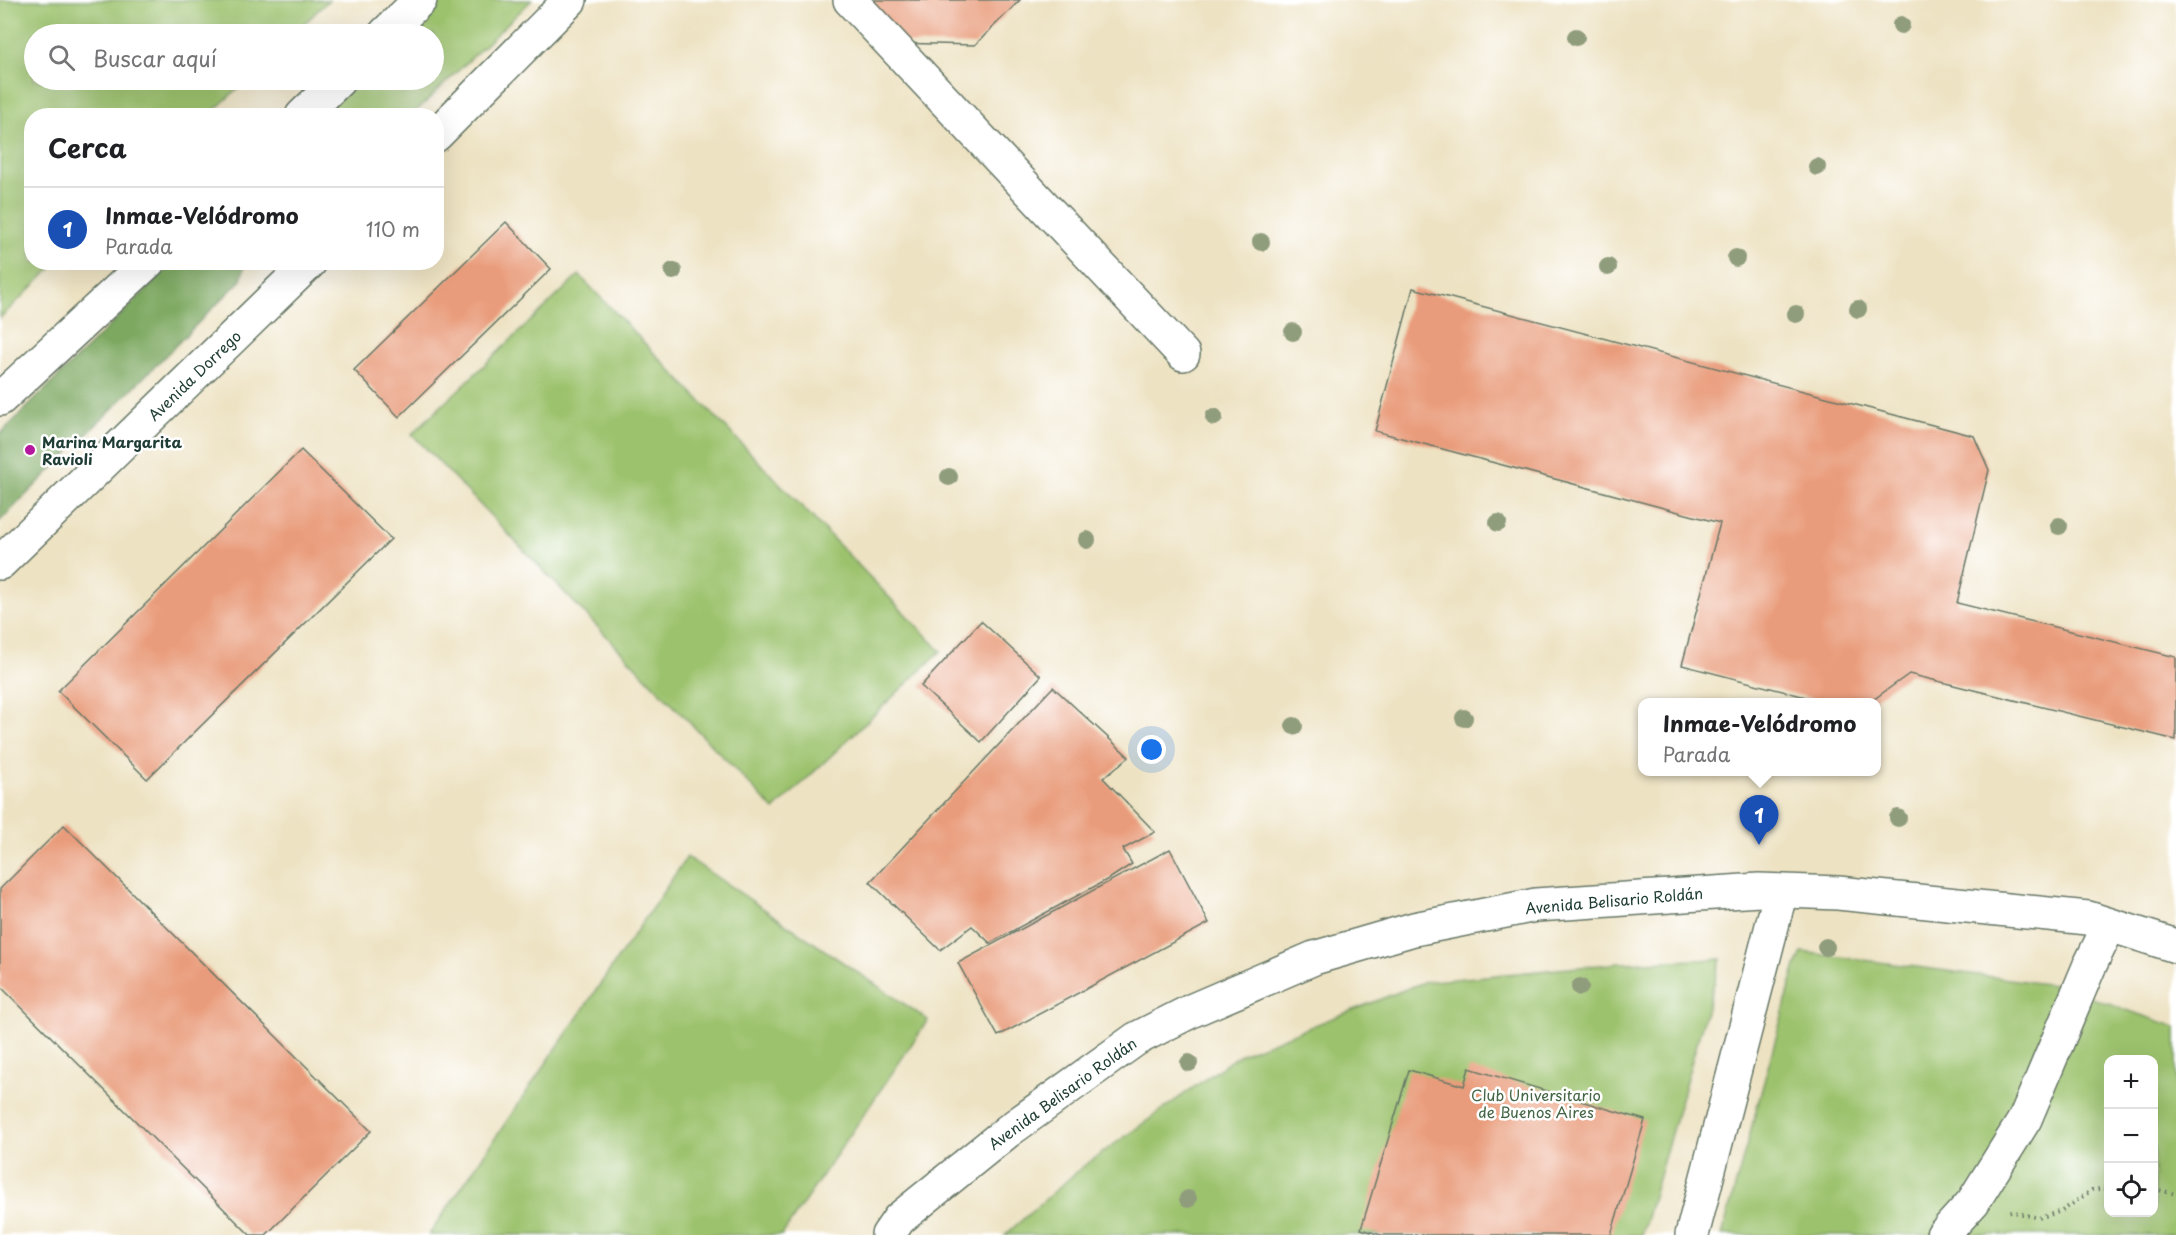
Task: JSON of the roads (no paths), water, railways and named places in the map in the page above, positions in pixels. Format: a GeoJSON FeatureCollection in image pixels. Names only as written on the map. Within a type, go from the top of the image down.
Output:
{"type":"FeatureCollection","features":[{"type":"Feature","properties":{"kind":"street"},"geometry":{"type":"LineString","coordinates":[[395,24],[420,0]]}},
{"type":"Feature","properties":{"kind":"street"},"geometry":{"type":"LineString","coordinates":[[444,127],[570,0]]}},
{"type":"Feature","properties":{"kind":"street"},"geometry":{"type":"LineString","coordinates":[[850,0],[1183,354]]}},
{"type":"Feature","properties":{"kind":"street"},"geometry":{"type":"LineString","coordinates":[[310,108],[329,90]]}},
{"type":"Feature","properties":{"kind":"street"},"geometry":{"type":"LineString","coordinates":[[0,399],[139,270]]}},
{"type":"Feature","properties":{"kind":"street","name":"Avenida Dorrego"},"geometry":{"type":"LineString","coordinates":[[0,563],[298,270]]}},
{"type":"Feature","properties":{"kind":"street","name":"Avenida Belisario Roldán"},"geometry":{"type":"LineString","coordinates":[[888,1235],[900,1219],[1008,1131],[1136,1039],[1193,1010],[1314,958],[1414,929],[1536,905],[1759,890],[1838,893],[2088,918],[2176,946]]}},
{"type":"Feature","properties":{"kind":"street"},"geometry":{"type":"LineString","coordinates":[[1692,1235],[1781,891]]}},
{"type":"Feature","properties":{"kind":"street"},"geometry":{"type":"LineString","coordinates":[[1943,1235],[1973,1202],[2025,1119],[2109,926]]}},
{"type":"Feature","properties":{"kind":"place","name":"Marina Margarita Ravioli"},"geometry":{"type":"Point","coordinates":[30,450]}},
{"type":"Feature","properties":{"kind":"place","name":"Inmae-Velódromo"},"geometry":{"type":"Point","coordinates":[1759,845]}},
{"type":"Feature","properties":{"kind":"park label","name":"Club Universitario de Buenos Aires"},"geometry":{"type":"Point","coordinates":[1536,1102]}}]}
